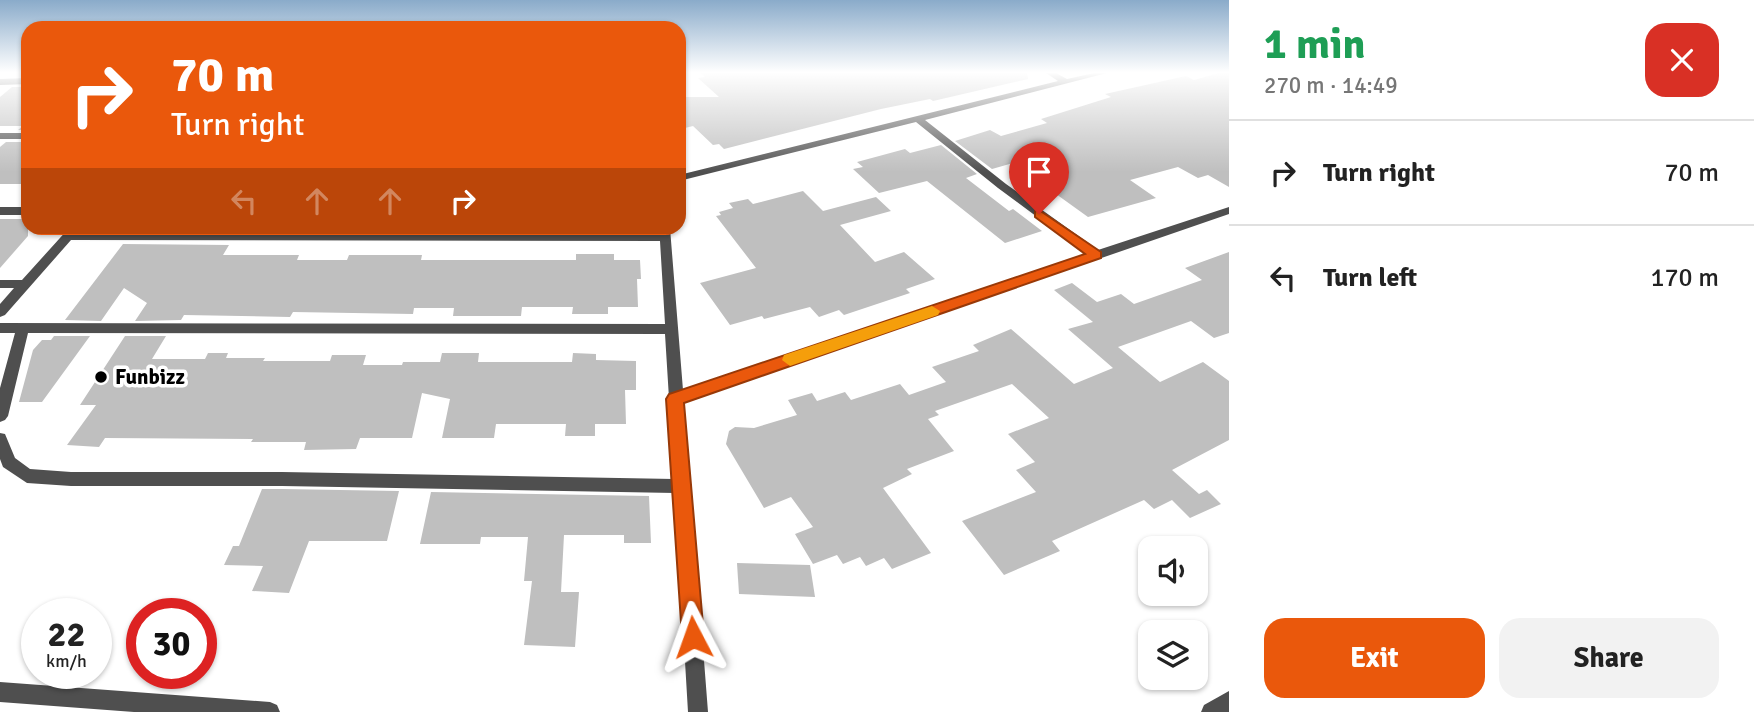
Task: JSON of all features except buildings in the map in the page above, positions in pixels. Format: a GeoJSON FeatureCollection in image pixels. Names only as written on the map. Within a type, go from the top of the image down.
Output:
{"type":"FeatureCollection","features":[{"type":"Feature","properties":{"kind":"street"},"geometry":{"type":"LineString","coordinates":[[686,176],[972,106]]}},
{"type":"Feature","properties":{"kind":"street"},"geometry":{"type":"LineString","coordinates":[[919,120],[1002,186],[1096,255]]}},
{"type":"Feature","properties":{"kind":"street"},"geometry":{"type":"LineString","coordinates":[[0,136],[21,136]]}},
{"type":"Feature","properties":{"kind":"street"},"geometry":{"type":"LineString","coordinates":[[675,399],[1229,210]]}},
{"type":"Feature","properties":{"kind":"street"},"geometry":{"type":"LineString","coordinates":[[0,211],[21,211]]}},
{"type":"Feature","properties":{"kind":"street"},"geometry":{"type":"LineString","coordinates":[[0,312],[68,235]]}},
{"type":"Feature","properties":{"kind":"street"},"geometry":{"type":"LineString","coordinates":[[665,235],[698,712]]}},
{"type":"Feature","properties":{"kind":"street"},"geometry":{"type":"LineString","coordinates":[[0,284],[25,284]]}},
{"type":"Feature","properties":{"kind":"street"},"geometry":{"type":"LineString","coordinates":[[0,328],[672,329]]}},
{"type":"Feature","properties":{"kind":"street"},"geometry":{"type":"LineString","coordinates":[[0,416],[23,328]]}},
{"type":"Feature","properties":{"kind":"street"},"geometry":{"type":"LineString","coordinates":[[0,439],[9,463],[27,476],[682,486]]}},
{"type":"Feature","properties":{"kind":"street"},"geometry":{"type":"LineString","coordinates":[[0,692],[64,705],[270,712]]}},
{"type":"Feature","properties":{"kind":"street"},"geometry":{"type":"LineString","coordinates":[[1212,712],[1229,701]]}},
{"type":"Feature","properties":{"kind":"slow traffic"},"geometry":{"type":"LineString","coordinates":[[790,360],[932,311]]}},
{"type":"Feature","properties":{"kind":"place","name":"Funbizz"},"geometry":{"type":"Point","coordinates":[101,377]}},
{"type":"Feature","properties":{"kind":"route"},"geometry":{"type":"LineString","coordinates":[[693,637],[675,399],[1096,255],[1039,214]]}}]}
